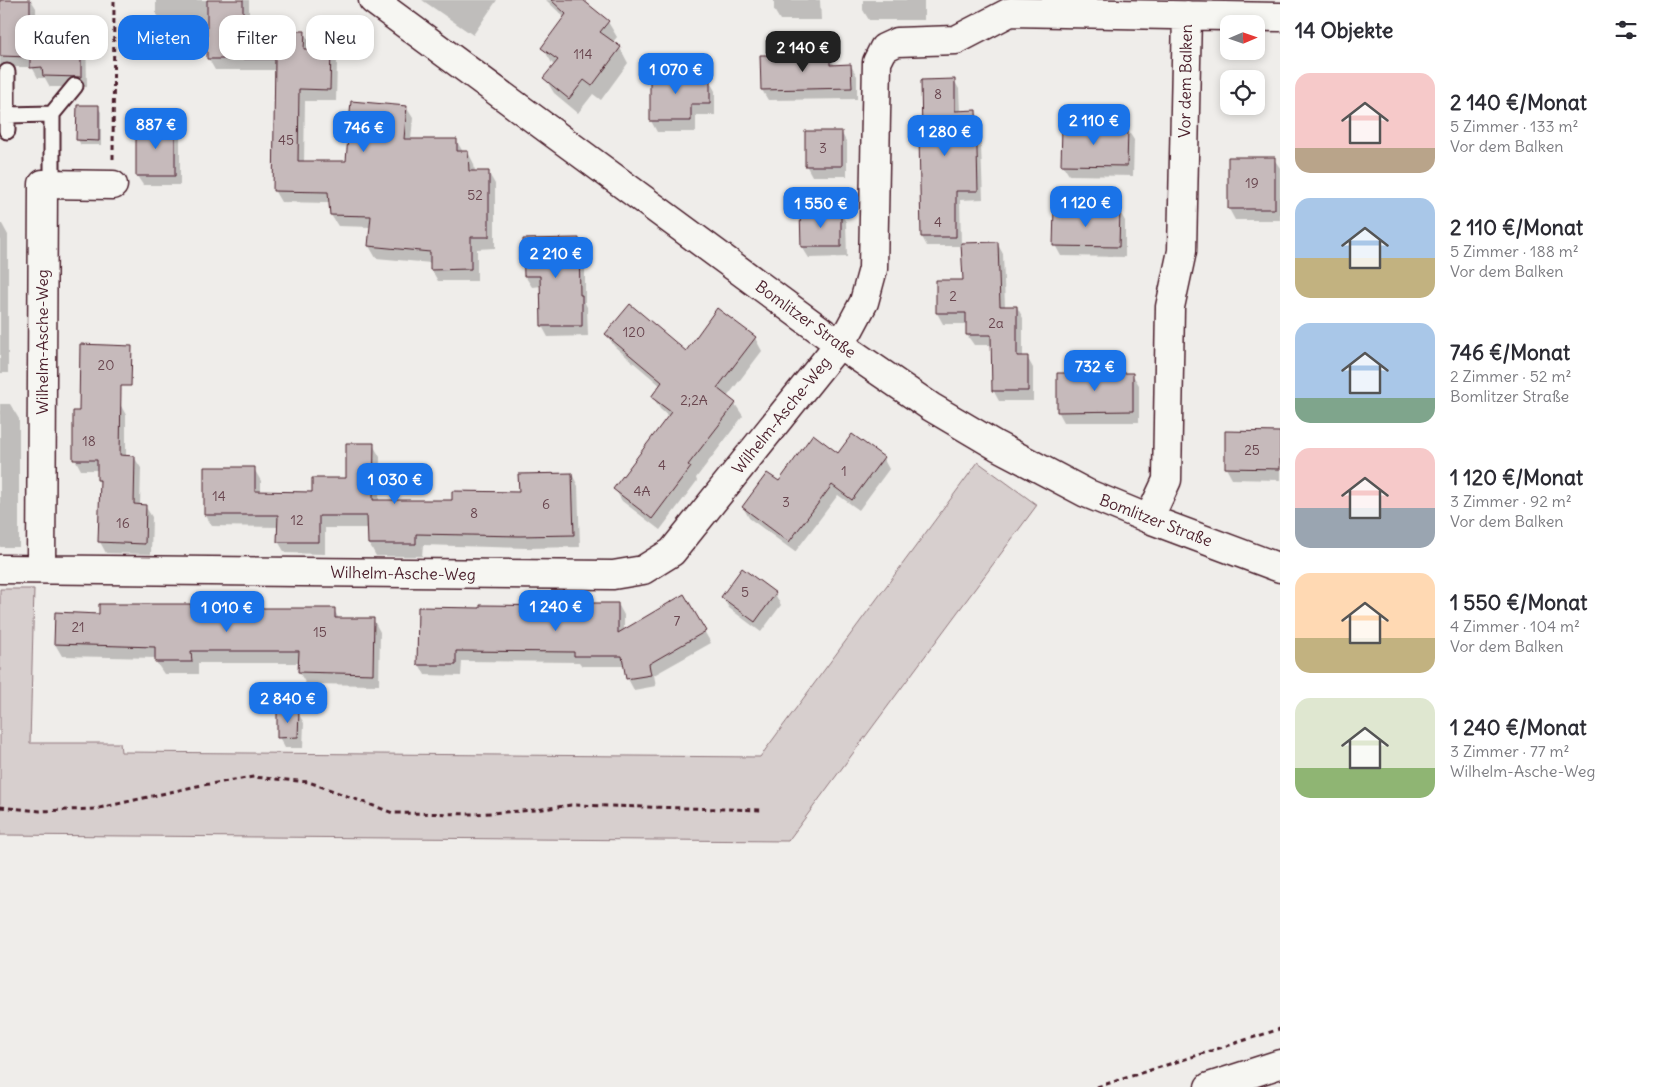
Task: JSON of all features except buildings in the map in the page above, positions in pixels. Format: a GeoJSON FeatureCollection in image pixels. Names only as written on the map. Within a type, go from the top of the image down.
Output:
{"type":"FeatureCollection","features":[{"type":"Feature","properties":{"kind":"street","name":"Bomlitzer Straße"},"geometry":{"type":"LineString","coordinates":[[373,0],[839,344],[931,407],[997,446],[1086,493],[1149,519],[1280,568]]}},
{"type":"Feature","properties":{"kind":"street"},"geometry":{"type":"LineString","coordinates":[[1187,15],[1236,8],[1280,17]]}},
{"type":"Feature","properties":{"kind":"street","name":"Vor dem Balken"},"geometry":{"type":"LineString","coordinates":[[839,344],[864,302],[873,269],[877,62],[884,48],[897,42],[956,40],[1010,12],[1187,15],[1182,251],[1170,307],[1167,480],[1149,519]]}},
{"type":"Feature","properties":{"kind":"street","name":"Wilhelm-Asche-Weg"},"geometry":{"type":"LineString","coordinates":[[41,569],[43,184],[52,184]]}},
{"type":"Feature","properties":{"kind":"street"},"geometry":{"type":"LineString","coordinates":[[52,184],[113,185]]}},
{"type":"Feature","properties":{"kind":"street","name":"Wilhelm-Asche-Weg"},"geometry":{"type":"LineString","coordinates":[[0,569],[613,575],[643,570],[672,552],[839,344]]}},
{"type":"Feature","properties":{"kind":"street"},"geometry":{"type":"LineString","coordinates":[[1209,1087],[1280,1064]]}},
{"type":"Feature","properties":{"kind":"lane"},"geometry":{"type":"LineString","coordinates":[[7,72],[7,130]]}},
{"type":"Feature","properties":{"kind":"lane"},"geometry":{"type":"LineString","coordinates":[[52,184],[52,114],[75,86]]}},
{"type":"Feature","properties":{"kind":"lane"},"geometry":{"type":"LineString","coordinates":[[7,115],[52,114]]}},
{"type":"Feature","properties":{"kind":"path"},"geometry":{"type":"LineString","coordinates":[[113,185],[114,0]]}},
{"type":"Feature","properties":{"kind":"path"},"geometry":{"type":"LineString","coordinates":[[0,807],[40,811],[95,809],[197,786],[253,777],[309,782],[393,813],[474,814],[536,810],[571,805],[762,810]]}},
{"type":"Feature","properties":{"kind":"path"},"geometry":{"type":"LineString","coordinates":[[1097,1087],[1280,1029]]}},
{"type":"Feature","properties":{"kind":"shaded area"},"geometry":{"type":"Polygon","coordinates":[[[978,462],[1037,505],[788,841],[0,835],[0,589],[34,589],[30,743],[120,743],[121,752],[760,757],[978,462]]]}}]}
